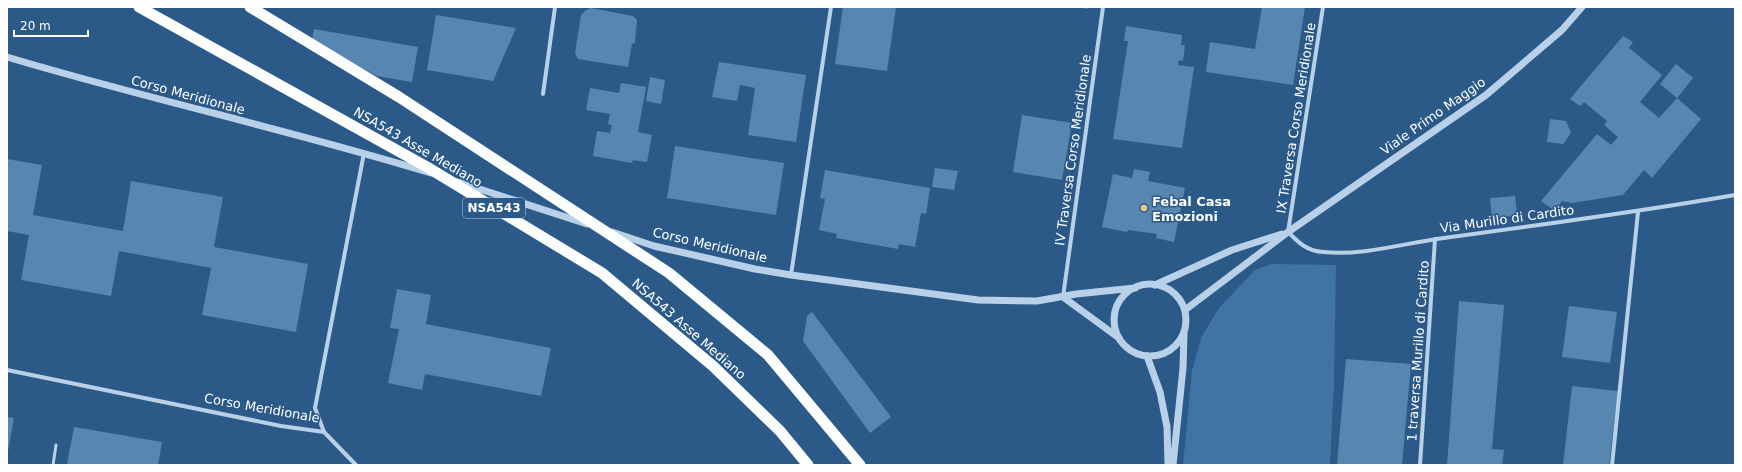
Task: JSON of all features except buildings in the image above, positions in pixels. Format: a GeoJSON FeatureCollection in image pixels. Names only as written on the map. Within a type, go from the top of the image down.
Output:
{"type":"FeatureCollection","features":[{"type":"Feature","properties":{"kind":"highway","name":"NSA543 Asse Mediano"},"geometry":{"type":"LineString","coordinates":[[139,7],[428,167],[602,273],[713,366],[780,431],[808,465]]}},
{"type":"Feature","properties":{"kind":"highway","name":"NSA543 Asse Mediano"},"geometry":{"type":"LineString","coordinates":[[250,7],[399,97],[669,273],[768,355],[860,465]]}},
{"type":"Feature","properties":{"kind":"street"},"geometry":{"type":"LineString","coordinates":[[544,94],[555,7]]}},
{"type":"Feature","properties":{"kind":"street"},"geometry":{"type":"LineString","coordinates":[[791,275],[831,7]]}},
{"type":"Feature","properties":{"kind":"street","name":"IV Traversa Corso Meridionale"},"geometry":{"type":"LineString","coordinates":[[1062,297],[1103,7]]}},
{"type":"Feature","properties":{"kind":"street","name":"IX Traversa Corso Meridionale"},"geometry":{"type":"LineString","coordinates":[[1288,232],[1323,7]]}},
{"type":"Feature","properties":{"kind":"street","name":"Viale Primo Maggio"},"geometry":{"type":"LineString","coordinates":[[1185,310],[1288,232],[1486,95],[1562,30],[1582,7]]}},
{"type":"Feature","properties":{"kind":"street","name":"Corso Meridionale"},"geometry":{"type":"LineString","coordinates":[[7,57],[100,84],[364,153],[521,201],[654,246],[791,275],[978,300],[1037,301],[1076,294],[1135,288]]}},
{"type":"Feature","properties":{"kind":"street","name":"Corso Meridionale"},"geometry":{"type":"LineString","coordinates":[[356,465],[324,432],[315,408],[364,153]]}},
{"type":"Feature","properties":{"kind":"street","name":"Via Murillo di Cardito"},"geometry":{"type":"LineString","coordinates":[[1288,232],[1304,247],[1322,252],[1349,254],[1435,239],[1638,212],[1735,195]]}},
{"type":"Feature","properties":{"kind":"street"},"geometry":{"type":"LineString","coordinates":[[1612,465],[1638,212]]}},
{"type":"Feature","properties":{"kind":"street","name":"Viale Primo Maggio"},"geometry":{"type":"LineString","coordinates":[[1155,285],[1232,250],[1288,232]]}},
{"type":"Feature","properties":{"kind":"street","name":"1 traversa Murillo di Cardito"},"geometry":{"type":"LineString","coordinates":[[1420,465],[1435,239]]}},
{"type":"Feature","properties":{"kind":"street"},"geometry":{"type":"LineString","coordinates":[[1173,465],[1183,368],[1185,330],[1185,310],[1174,293],[1155,285],[1135,288],[1125,295],[1118,305],[1115,316],[1116,329],[1127,348],[1135,353],[1147,356],[1159,355],[1171,350],[1179,341],[1185,330]]}},
{"type":"Feature","properties":{"kind":"street"},"geometry":{"type":"LineString","coordinates":[[1062,297],[1121,340]]}},
{"type":"Feature","properties":{"kind":"street"},"geometry":{"type":"LineString","coordinates":[[1147,356],[1160,392],[1167,427],[1168,465]]}},
{"type":"Feature","properties":{"kind":"street","name":"Corso Meridionale"},"geometry":{"type":"LineString","coordinates":[[7,370],[281,426],[324,432]]}},
{"type":"Feature","properties":{"kind":"lane"},"geometry":{"type":"LineString","coordinates":[[53,465],[56,445]]}},
{"type":"Feature","properties":{"kind":"shaded area"},"geometry":{"type":"Polygon","coordinates":[[[1271,264],[1336,265],[1334,382],[1330,465],[1183,465],[1192,371],[1201,338],[1219,308],[1255,270],[1271,264]]]}},
{"type":"Feature","properties":{"kind":"place","name":"Febal Casa Emozioni"},"geometry":{"type":"Point","coordinates":[1144,208]}}]}
